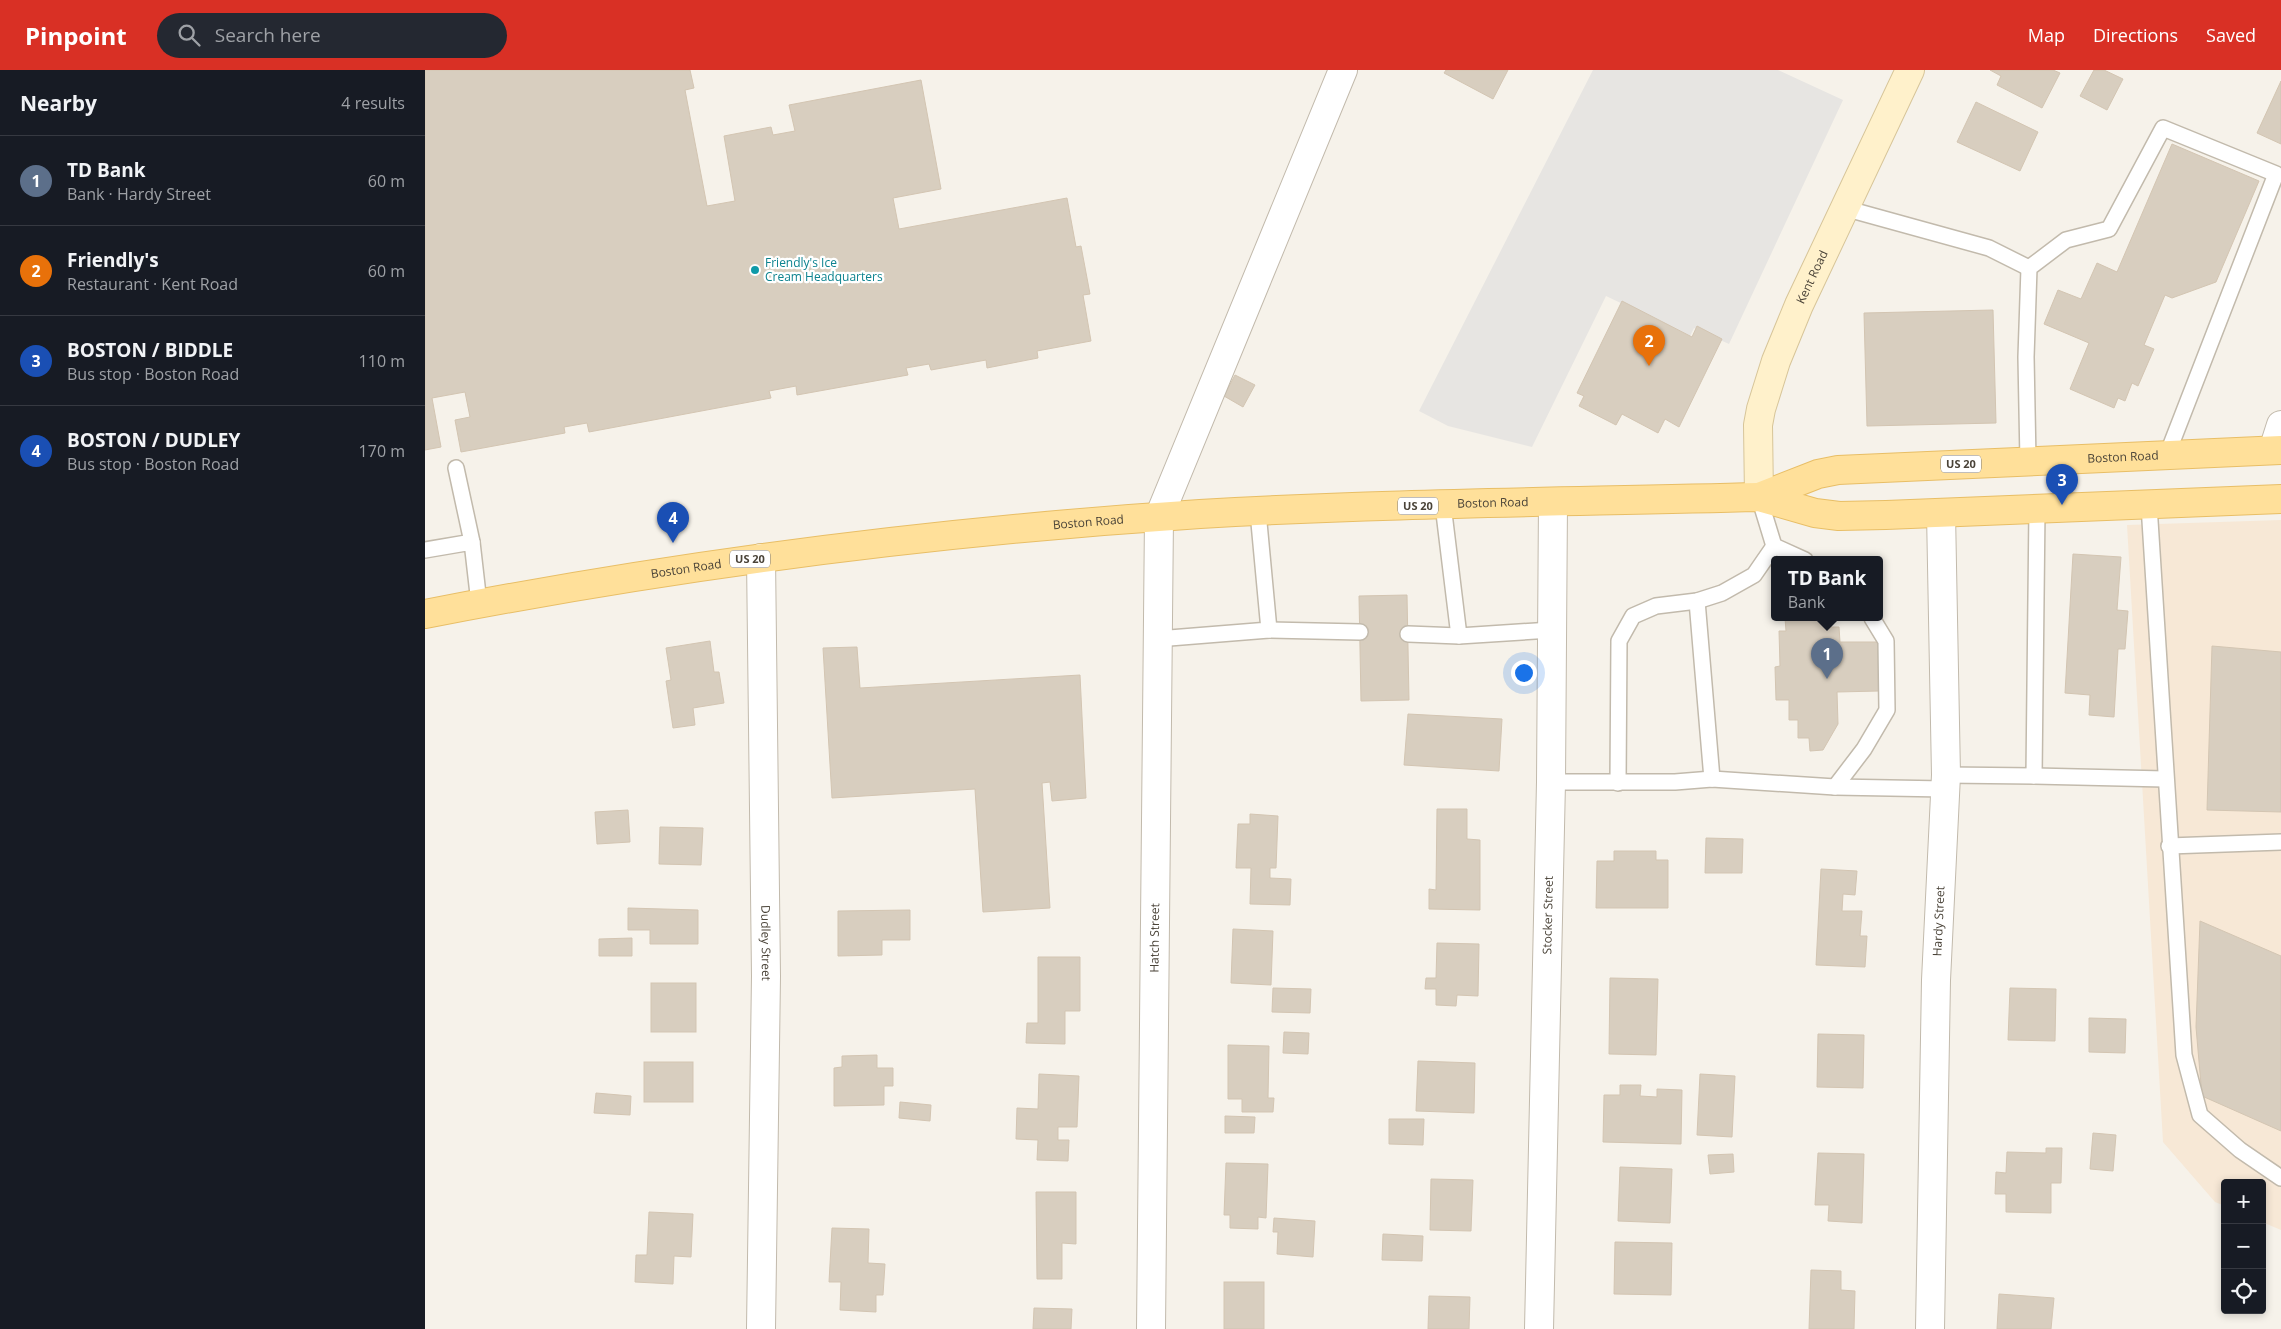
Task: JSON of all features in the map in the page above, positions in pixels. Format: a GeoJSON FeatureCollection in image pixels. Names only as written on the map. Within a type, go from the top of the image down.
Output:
{"type":"FeatureCollection","features":[{"type":"Feature","properties":{"kind":"main road","name":"Boston Road"},"geometry":{"type":"LineString","coordinates":[[1759,496],[1818,474],[1838,470],[2167,455],[2278,442]]}},
{"type":"Feature","properties":{"kind":"main road","name":"Boston Road"},"geometry":{"type":"LineString","coordinates":[[425,614],[761,558],[954,534],[1159,517],[1443,505],[1759,496],[1815,513],[1839,516],[1941,514],[2281,499]]}},
{"type":"Feature","properties":{"kind":"street"},"geometry":{"type":"LineString","coordinates":[[1159,517],[1343,70]]}},
{"type":"Feature","properties":{"kind":"street","name":"Kent Road"},"geometry":{"type":"LineString","coordinates":[[1759,496],[1761,409],[1776,361],[1799,305],[1910,70]]}},
{"type":"Feature","properties":{"kind":"street","name":"Stocker Street"},"geometry":{"type":"LineString","coordinates":[[1546,1326],[1553,502]]}},
{"type":"Feature","properties":{"kind":"street","name":"Hardy Street"},"geometry":{"type":"LineString","coordinates":[[1930,1329],[1936,980],[1945,782],[1941,514]]}},
{"type":"Feature","properties":{"kind":"street","name":"Hatch Street"},"geometry":{"type":"LineString","coordinates":[[1151,1329],[1159,517]]}},
{"type":"Feature","properties":{"kind":"street","name":"Dudley Street"},"geometry":{"type":"LineString","coordinates":[[761,558],[766,976],[761,1329]]}},
{"type":"Feature","properties":{"kind":"lane"},"geometry":{"type":"LineString","coordinates":[[2029,268],[2066,240],[2109,229],[2163,128],[2275,174],[2167,455]]}},
{"type":"Feature","properties":{"kind":"lane"},"geometry":{"type":"LineString","coordinates":[[1845,208],[1989,248],[2029,268]]}},
{"type":"Feature","properties":{"kind":"lane"},"geometry":{"type":"LineString","coordinates":[[2028,461],[2026,357],[2029,268]]}},
{"type":"Feature","properties":{"kind":"lane"},"geometry":{"type":"LineString","coordinates":[[457,468],[472,542],[479,604]]}},
{"type":"Feature","properties":{"kind":"lane"},"geometry":{"type":"LineString","coordinates":[[1759,496],[1774,546],[1796,556]]}},
{"type":"Feature","properties":{"kind":"lane"},"geometry":{"type":"LineString","coordinates":[[2149,504],[2169,846],[2184,1055],[2200,1116],[2240,1150],[2281,1178]]}},
{"type":"Feature","properties":{"kind":"lane"},"geometry":{"type":"LineString","coordinates":[[1443,505],[1459,636]]}},
{"type":"Feature","properties":{"kind":"lane"},"geometry":{"type":"LineString","coordinates":[[2034,776],[2037,509]]}},
{"type":"Feature","properties":{"kind":"lane"},"geometry":{"type":"LineString","coordinates":[[1258,512],[1269,630]]}},
{"type":"Feature","properties":{"kind":"lane"},"geometry":{"type":"LineString","coordinates":[[425,550],[472,542]]}},
{"type":"Feature","properties":{"kind":"lane"},"geometry":{"type":"LineString","coordinates":[[1618,783],[1619,641],[1633,616],[1656,606],[1697,601],[1722,593],[1754,575],[1774,546]]}},
{"type":"Feature","properties":{"kind":"lane"},"geometry":{"type":"LineString","coordinates":[[1697,601],[1711,779]]}},
{"type":"Feature","properties":{"kind":"lane"},"geometry":{"type":"LineString","coordinates":[[1835,787],[1864,749],[1887,710],[1886,641],[1875,621]]}},
{"type":"Feature","properties":{"kind":"lane"},"geometry":{"type":"LineString","coordinates":[[1157,638],[1269,630],[1359,632]]}},
{"type":"Feature","properties":{"kind":"lane"},"geometry":{"type":"LineString","coordinates":[[1407,634],[1459,636],[1551,630]]}},
{"type":"Feature","properties":{"kind":"lane"},"geometry":{"type":"LineString","coordinates":[[1551,782],[1675,782],[1711,779],[1835,787],[2034,776],[2165,779]]}},
{"type":"Feature","properties":{"kind":"lane"},"geometry":{"type":"LineString","coordinates":[[2169,846],[2281,842]]}},
{"type":"Feature","properties":{"kind":"shaded area"},"geometry":{"type":"Polygon","coordinates":[[[1593,70],[1778,70],[1843,100],[1729,344],[1694,328],[1690,336],[1606,296],[1532,447],[1448,426],[1419,411],[1593,70]]]}},
{"type":"Feature","properties":{"kind":"shaded area"},"geometry":{"type":"Polygon","coordinates":[[[2281,520],[2281,1230],[2266,1224],[2266,1179],[2221,1179],[2221,1204],[2215,1202],[2163,1142],[2127,525],[2281,520]]]}},
{"type":"Feature","properties":{"kind":"building","name":"Friendly's Ice Cream Headquarters"},"geometry":{"type":"Polygon","coordinates":[[[425,70],[690,70],[694,88],[685,90],[707,206],[735,201],[724,136],[771,127],[773,135],[795,131],[789,105],[921,80],[941,189],[893,198],[899,229],[1067,198],[1076,247],[1081,246],[1090,294],[1083,295],[1091,341],[1037,351],[1038,358],[987,368],[986,360],[931,370],[929,364],[906,368],[908,375],[797,395],[796,386],[769,391],[771,398],[589,432],[587,423],[564,427],[565,433],[461,452],[455,420],[470,417],[465,392],[432,398],[441,447],[425,450],[425,70]]]}},
{"type":"Feature","properties":{"kind":"building"},"geometry":{"type":"Polygon","coordinates":[[[1446,70],[1508,70],[1493,99],[1444,73],[1446,70]]]}},
{"type":"Feature","properties":{"kind":"building"},"geometry":{"type":"Polygon","coordinates":[[[1990,70],[2053,70],[2060,73],[2042,108],[1997,85],[2001,76],[1990,70]]]}},
{"type":"Feature","properties":{"kind":"building"},"geometry":{"type":"Polygon","coordinates":[[[2094,70],[2104,70],[2123,79],[2107,110],[2080,96],[2094,70]]]}},
{"type":"Feature","properties":{"kind":"building"},"geometry":{"type":"Polygon","coordinates":[[[2281,81],[2281,144],[2257,133],[2281,81]]]}},
{"type":"Feature","properties":{"kind":"building"},"geometry":{"type":"Polygon","coordinates":[[[1976,102],[2038,132],[2020,171],[1957,142],[1976,102]]]}},
{"type":"Feature","properties":{"kind":"building"},"geometry":{"type":"Polygon","coordinates":[[[2172,144],[2259,181],[2216,282],[2172,298],[2165,295],[2144,345],[2154,349],[2138,386],[2132,383],[2125,401],[2118,398],[2114,408],[2070,389],[2089,343],[2044,324],[2058,290],[2081,299],[2097,263],[2117,272],[2172,144]]]}},
{"type":"Feature","properties":{"kind":"building"},"geometry":{"type":"Polygon","coordinates":[[[1622,301],[1692,337],[1697,326],[1722,339],[1679,427],[1665,419],[1658,433],[1622,414],[1616,425],[1579,406],[1584,396],[1577,393],[1622,301]]]}},
{"type":"Feature","properties":{"kind":"building"},"geometry":{"type":"Polygon","coordinates":[[[1993,310],[1996,423],[1867,426],[1864,313],[1993,310]]]}},
{"type":"Feature","properties":{"kind":"building"},"geometry":{"type":"Polygon","coordinates":[[[1235,375],[1255,385],[1243,407],[1224,396],[1235,375]]]}},
{"type":"Feature","properties":{"kind":"building"},"geometry":{"type":"Polygon","coordinates":[[[2073,554],[2121,557],[2117,610],[2128,611],[2125,649],[2118,649],[2114,717],[2089,715],[2090,695],[2065,693],[2073,554]]]}},
{"type":"Feature","properties":{"kind":"building"},"geometry":{"type":"Polygon","coordinates":[[[1407,595],[1409,700],[1361,701],[1359,596],[1407,595]]]}},
{"type":"Feature","properties":{"kind":"building"},"geometry":{"type":"Polygon","coordinates":[[[1785,621],[1831,621],[1831,627],[1839,627],[1840,642],[1878,642],[1879,691],[1837,692],[1838,724],[1823,750],[1810,751],[1809,738],[1798,738],[1798,720],[1789,720],[1789,700],[1776,700],[1775,667],[1780,666],[1779,631],[1786,631],[1785,621]]]}},
{"type":"Feature","properties":{"kind":"building"},"geometry":{"type":"Polygon","coordinates":[[[710,641],[714,672],[719,672],[724,703],[693,708],[695,725],[673,728],[666,681],[671,680],[666,648],[710,641]]]}},
{"type":"Feature","properties":{"kind":"building"},"geometry":{"type":"Polygon","coordinates":[[[2212,646],[2281,652],[2281,812],[2207,810],[2212,646]]]}},
{"type":"Feature","properties":{"kind":"building"},"geometry":{"type":"Polygon","coordinates":[[[857,647],[860,688],[1080,675],[1086,798],[1052,801],[1050,782],[1042,783],[1050,908],[983,912],[975,789],[832,798],[823,648],[857,647]]]}},
{"type":"Feature","properties":{"kind":"building"},"geometry":{"type":"Polygon","coordinates":[[[1408,714],[1502,719],[1499,771],[1404,765],[1408,714]]]}},
{"type":"Feature","properties":{"kind":"building"},"geometry":{"type":"Polygon","coordinates":[[[1437,809],[1467,809],[1467,839],[1480,840],[1480,910],[1429,909],[1429,889],[1436,890],[1437,809]]]}},
{"type":"Feature","properties":{"kind":"building"},"geometry":{"type":"Polygon","coordinates":[[[628,810],[630,842],[597,844],[595,812],[628,810]]]}},
{"type":"Feature","properties":{"kind":"building"},"geometry":{"type":"Polygon","coordinates":[[[1250,814],[1278,816],[1276,868],[1270,868],[1270,878],[1291,879],[1290,905],[1250,904],[1251,868],[1236,868],[1238,824],[1250,824],[1250,814]]]}},
{"type":"Feature","properties":{"kind":"building"},"geometry":{"type":"Polygon","coordinates":[[[660,827],[703,828],[701,865],[659,864],[660,827]]]}},
{"type":"Feature","properties":{"kind":"building"},"geometry":{"type":"Polygon","coordinates":[[[1706,838],[1743,839],[1742,873],[1705,873],[1706,838]]]}},
{"type":"Feature","properties":{"kind":"building"},"geometry":{"type":"Polygon","coordinates":[[[1614,851],[1656,851],[1656,860],[1668,860],[1668,908],[1596,908],[1597,861],[1614,861],[1614,851]]]}},
{"type":"Feature","properties":{"kind":"building"},"geometry":{"type":"Polygon","coordinates":[[[1821,869],[1857,871],[1855,895],[1843,894],[1842,911],[1862,911],[1860,936],[1867,936],[1865,967],[1816,965],[1821,869]]]}},
{"type":"Feature","properties":{"kind":"building"},"geometry":{"type":"Polygon","coordinates":[[[628,908],[698,910],[698,944],[650,944],[650,930],[628,930],[628,908]]]}},
{"type":"Feature","properties":{"kind":"building"},"geometry":{"type":"Polygon","coordinates":[[[910,910],[910,940],[882,940],[882,955],[838,956],[838,911],[910,910]]]}},
{"type":"Feature","properties":{"kind":"building"},"geometry":{"type":"Polygon","coordinates":[[[2200,921],[2281,956],[2281,1131],[2202,1096],[2196,1027],[2200,921]]]}},
{"type":"Feature","properties":{"kind":"building"},"geometry":{"type":"Polygon","coordinates":[[[1233,929],[1273,931],[1271,985],[1231,983],[1233,929]]]}},
{"type":"Feature","properties":{"kind":"building"},"geometry":{"type":"Polygon","coordinates":[[[632,938],[632,956],[599,956],[599,939],[632,938]]]}},
{"type":"Feature","properties":{"kind":"building"},"geometry":{"type":"Polygon","coordinates":[[[1437,943],[1479,944],[1478,996],[1457,995],[1456,1006],[1436,1005],[1436,989],[1425,989],[1426,978],[1436,978],[1437,943]]]}},
{"type":"Feature","properties":{"kind":"building"},"geometry":{"type":"Polygon","coordinates":[[[1038,957],[1080,957],[1080,1011],[1065,1011],[1065,1044],[1026,1043],[1027,1023],[1038,1023],[1038,957]]]}},
{"type":"Feature","properties":{"kind":"building"},"geometry":{"type":"Polygon","coordinates":[[[1610,978],[1658,979],[1656,1055],[1609,1054],[1610,978]]]}},
{"type":"Feature","properties":{"kind":"building"},"geometry":{"type":"Polygon","coordinates":[[[651,983],[696,983],[696,1032],[651,1032],[651,983]]]}},
{"type":"Feature","properties":{"kind":"building"},"geometry":{"type":"Polygon","coordinates":[[[1273,988],[1311,989],[1310,1013],[1272,1012],[1273,988]]]}},
{"type":"Feature","properties":{"kind":"building"},"geometry":{"type":"Polygon","coordinates":[[[2010,988],[2056,989],[2055,1041],[2008,1040],[2010,988]]]}},
{"type":"Feature","properties":{"kind":"building"},"geometry":{"type":"Polygon","coordinates":[[[2089,1018],[2126,1019],[2125,1053],[2089,1052],[2089,1018]]]}},
{"type":"Feature","properties":{"kind":"building"},"geometry":{"type":"Polygon","coordinates":[[[1284,1032],[1309,1033],[1308,1054],[1283,1053],[1284,1032]]]}},
{"type":"Feature","properties":{"kind":"building"},"geometry":{"type":"Polygon","coordinates":[[[1818,1034],[1864,1035],[1863,1088],[1817,1087],[1818,1034]]]}},
{"type":"Feature","properties":{"kind":"building"},"geometry":{"type":"Polygon","coordinates":[[[1228,1045],[1269,1046],[1268,1098],[1274,1098],[1273,1112],[1242,1112],[1242,1099],[1228,1099],[1228,1045]]]}},
{"type":"Feature","properties":{"kind":"building"},"geometry":{"type":"Polygon","coordinates":[[[877,1055],[877,1068],[893,1068],[893,1086],[884,1086],[884,1105],[834,1106],[834,1068],[842,1067],[842,1056],[877,1055]]]}},
{"type":"Feature","properties":{"kind":"building"},"geometry":{"type":"Polygon","coordinates":[[[1418,1061],[1475,1063],[1474,1113],[1416,1111],[1418,1061]]]}},
{"type":"Feature","properties":{"kind":"building"},"geometry":{"type":"Polygon","coordinates":[[[644,1062],[693,1062],[693,1102],[644,1102],[644,1062]]]}},
{"type":"Feature","properties":{"kind":"building"},"geometry":{"type":"Polygon","coordinates":[[[1039,1074],[1079,1076],[1077,1127],[1058,1127],[1058,1140],[1069,1140],[1068,1161],[1037,1160],[1038,1140],[1016,1139],[1017,1108],[1038,1109],[1039,1074]]]}},
{"type":"Feature","properties":{"kind":"building"},"geometry":{"type":"Polygon","coordinates":[[[1700,1074],[1735,1076],[1732,1137],[1697,1135],[1700,1074]]]}},
{"type":"Feature","properties":{"kind":"building"},"geometry":{"type":"Polygon","coordinates":[[[1620,1085],[1641,1085],[1640,1096],[1657,1097],[1657,1089],[1682,1090],[1681,1144],[1603,1142],[1604,1095],[1620,1095],[1620,1085]]]}},
{"type":"Feature","properties":{"kind":"building"},"geometry":{"type":"Polygon","coordinates":[[[596,1093],[631,1096],[630,1115],[594,1113],[596,1093]]]}},
{"type":"Feature","properties":{"kind":"building"},"geometry":{"type":"Polygon","coordinates":[[[900,1102],[931,1105],[930,1121],[899,1118],[900,1102]]]}},
{"type":"Feature","properties":{"kind":"building"},"geometry":{"type":"Polygon","coordinates":[[[1225,1116],[1255,1117],[1254,1133],[1225,1133],[1225,1116]]]}},
{"type":"Feature","properties":{"kind":"building"},"geometry":{"type":"Polygon","coordinates":[[[1389,1119],[1424,1119],[1423,1145],[1389,1144],[1389,1119]]]}},
{"type":"Feature","properties":{"kind":"building"},"geometry":{"type":"Polygon","coordinates":[[[2093,1133],[2116,1135],[2113,1171],[2090,1169],[2093,1133]]]}},
{"type":"Feature","properties":{"kind":"building"},"geometry":{"type":"Polygon","coordinates":[[[2046,1148],[2062,1148],[2061,1183],[2051,1183],[2051,1213],[2006,1212],[2006,1194],[1995,1194],[1996,1172],[2006,1173],[2007,1152],[2046,1153],[2046,1148]]]}},
{"type":"Feature","properties":{"kind":"building"},"geometry":{"type":"Polygon","coordinates":[[[1818,1153],[1864,1154],[1862,1223],[1828,1221],[1829,1205],[1815,1205],[1818,1153]]]}},
{"type":"Feature","properties":{"kind":"building"},"geometry":{"type":"Polygon","coordinates":[[[1733,1154],[1734,1172],[1710,1174],[1708,1155],[1733,1154]]]}},
{"type":"Feature","properties":{"kind":"building"},"geometry":{"type":"Polygon","coordinates":[[[1226,1163],[1268,1164],[1266,1218],[1258,1217],[1258,1229],[1230,1228],[1230,1215],[1224,1215],[1226,1163]]]}},
{"type":"Feature","properties":{"kind":"building"},"geometry":{"type":"Polygon","coordinates":[[[1620,1167],[1672,1169],[1670,1223],[1618,1221],[1620,1167]]]}},
{"type":"Feature","properties":{"kind":"building"},"geometry":{"type":"Polygon","coordinates":[[[1431,1179],[1473,1180],[1471,1231],[1430,1230],[1431,1179]]]}},
{"type":"Feature","properties":{"kind":"building"},"geometry":{"type":"Polygon","coordinates":[[[1036,1192],[1076,1192],[1076,1244],[1062,1243],[1062,1279],[1037,1279],[1036,1192]]]}},
{"type":"Feature","properties":{"kind":"building"},"geometry":{"type":"Polygon","coordinates":[[[649,1212],[693,1214],[691,1257],[674,1256],[673,1284],[635,1282],[636,1255],[647,1255],[649,1212]]]}},
{"type":"Feature","properties":{"kind":"building"},"geometry":{"type":"Polygon","coordinates":[[[1274,1218],[1315,1221],[1313,1257],[1277,1254],[1278,1232],[1273,1232],[1274,1218]]]}},
{"type":"Feature","properties":{"kind":"building"},"geometry":{"type":"Polygon","coordinates":[[[832,1228],[869,1229],[868,1263],[885,1264],[883,1295],[876,1295],[876,1312],[840,1310],[841,1282],[829,1282],[832,1228]]]}},
{"type":"Feature","properties":{"kind":"building"},"geometry":{"type":"Polygon","coordinates":[[[1383,1234],[1423,1236],[1422,1261],[1382,1260],[1383,1234]]]}},
{"type":"Feature","properties":{"kind":"building"},"geometry":{"type":"Polygon","coordinates":[[[1615,1242],[1672,1243],[1671,1295],[1614,1294],[1615,1242]]]}},
{"type":"Feature","properties":{"kind":"building"},"geometry":{"type":"Polygon","coordinates":[[[1811,1270],[1841,1271],[1841,1290],[1855,1291],[1854,1329],[1809,1329],[1811,1270]]]}},
{"type":"Feature","properties":{"kind":"building"},"geometry":{"type":"Polygon","coordinates":[[[1224,1282],[1264,1282],[1264,1329],[1224,1329],[1224,1282]]]}},
{"type":"Feature","properties":{"kind":"building"},"geometry":{"type":"Polygon","coordinates":[[[1999,1294],[2054,1298],[2051,1329],[1997,1329],[1999,1294]]]}},
{"type":"Feature","properties":{"kind":"building"},"geometry":{"type":"Polygon","coordinates":[[[1429,1296],[1470,1297],[1469,1329],[1428,1329],[1429,1296]]]}},
{"type":"Feature","properties":{"kind":"building"},"geometry":{"type":"Polygon","coordinates":[[[1034,1308],[1072,1309],[1071,1329],[1033,1329],[1034,1308]]]}},
{"type":"Feature","properties":{"kind":"place","name":"Friendly's Ice Cream Headquarters"},"geometry":{"type":"Point","coordinates":[755,270]}},
{"type":"Feature","properties":{"kind":"place","name":"Friendly's"},"geometry":{"type":"Point","coordinates":[1649,366]}},
{"type":"Feature","properties":{"kind":"place","name":"BOSTON / BIDDLE"},"geometry":{"type":"Point","coordinates":[2062,505]}},
{"type":"Feature","properties":{"kind":"place","name":"BOSTON / DUDLEY"},"geometry":{"type":"Point","coordinates":[673,543]}},
{"type":"Feature","properties":{"kind":"place","name":"TD Bank"},"geometry":{"type":"Point","coordinates":[1827,679]}}]}
